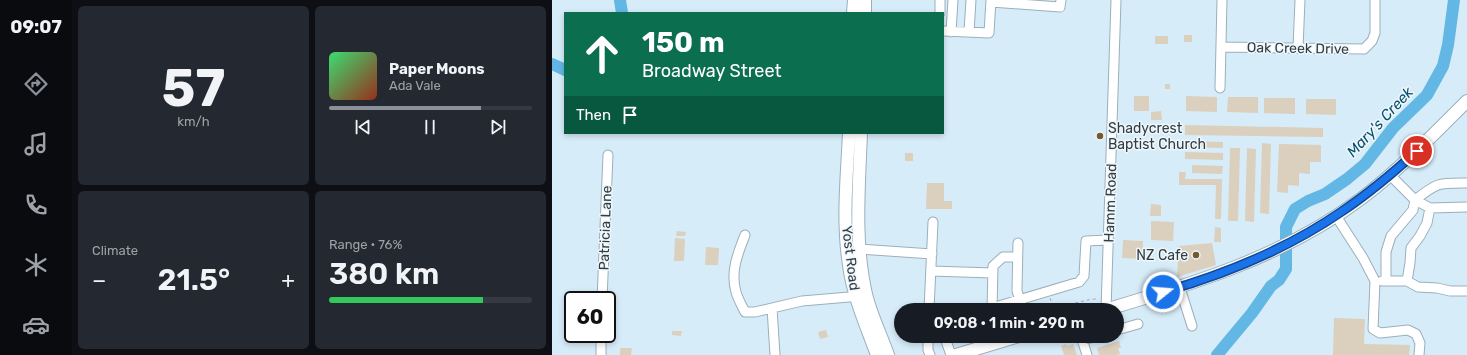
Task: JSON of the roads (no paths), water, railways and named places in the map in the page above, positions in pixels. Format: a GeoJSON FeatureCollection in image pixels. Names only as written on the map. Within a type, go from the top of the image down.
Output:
{"type":"FeatureCollection","features":[{"type":"Feature","properties":{"kind":"main road"},"geometry":{"type":"LineString","coordinates":[[853,12],[854,0]]}},
{"type":"Feature","properties":{"kind":"main road"},"geometry":{"type":"LineString","coordinates":[[865,0],[865,12]]}},
{"type":"Feature","properties":{"kind":"main road"},"geometry":{"type":"LineString","coordinates":[[1118,303],[1180,288],[1219,274],[1267,254],[1305,234],[1336,216],[1362,198],[1417,151],[1467,101]]}},
{"type":"Feature","properties":{"kind":"main road","name":"Yost Road"},"geometry":{"type":"LineString","coordinates":[[860,134],[852,141],[845,233],[847,250],[877,355]]}},
{"type":"Feature","properties":{"kind":"main road","name":"Yost Road"},"geometry":{"type":"LineString","coordinates":[[852,141],[861,296],[888,355]]}},
{"type":"Feature","properties":{"kind":"main road"},"geometry":{"type":"LineString","coordinates":[[847,250],[859,250]]}},
{"type":"Feature","properties":{"kind":"main road"},"geometry":{"type":"LineString","coordinates":[[956,355],[996,343]]}},
{"type":"Feature","properties":{"kind":"street"},"geometry":{"type":"LineString","coordinates":[[940,0],[940,12]]}},
{"type":"Feature","properties":{"kind":"street"},"geometry":{"type":"LineString","coordinates":[[952,0],[947,32],[989,33],[991,1],[1060,8],[1060,0]]}},
{"type":"Feature","properties":{"kind":"street"},"geometry":{"type":"LineString","coordinates":[[969,32],[971,0]]}},
{"type":"Feature","properties":{"kind":"street","name":"Hamm Road"},"geometry":{"type":"LineString","coordinates":[[1105,303],[1116,0]]}},
{"type":"Feature","properties":{"kind":"street"},"geometry":{"type":"LineString","coordinates":[[1220,88],[1222,0]]}},
{"type":"Feature","properties":{"kind":"street"},"geometry":{"type":"LineString","coordinates":[[1298,48],[1300,0]]}},
{"type":"Feature","properties":{"kind":"street","name":"Oak Creek Drive"},"geometry":{"type":"LineString","coordinates":[[1222,47],[1364,49],[1372,41],[1375,33],[1375,0]]}},
{"type":"Feature","properties":{"kind":"street","name":"Patricia Lane"},"geometry":{"type":"LineString","coordinates":[[602,291],[608,155]]}},
{"type":"Feature","properties":{"kind":"street"},"geometry":{"type":"LineString","coordinates":[[1390,175],[1415,200],[1430,208],[1467,207]]}},
{"type":"Feature","properties":{"kind":"street"},"geometry":{"type":"LineString","coordinates":[[1386,281],[1386,252],[1391,236],[1413,210],[1415,200],[1434,185],[1443,183],[1467,183]]}},
{"type":"Feature","properties":{"kind":"street"},"geometry":{"type":"LineString","coordinates":[[1407,281],[1411,248],[1427,223],[1430,208]]}},
{"type":"Feature","properties":{"kind":"street"},"geometry":{"type":"LineString","coordinates":[[1336,216],[1363,258],[1374,281],[1373,329],[1380,333],[1408,330],[1416,334],[1420,343],[1419,355]]}},
{"type":"Feature","properties":{"kind":"street"},"geometry":{"type":"LineString","coordinates":[[929,303],[933,222]]}},
{"type":"Feature","properties":{"kind":"street"},"geometry":{"type":"LineString","coordinates":[[745,235],[734,269],[735,292],[745,312],[755,312],[802,301],[861,296]]}},
{"type":"Feature","properties":{"kind":"street"},"geometry":{"type":"LineString","coordinates":[[1011,303],[1078,282],[1084,276],[1086,241],[1108,240]]}},
{"type":"Feature","properties":{"kind":"street"},"geometry":{"type":"LineString","coordinates":[[1018,243],[1017,291],[1021,303]]}},
{"type":"Feature","properties":{"kind":"street"},"geometry":{"type":"LineString","coordinates":[[859,250],[932,254]]}},
{"type":"Feature","properties":{"kind":"street"},"geometry":{"type":"LineString","coordinates":[[992,303],[993,266],[1003,257],[1017,257]]}},
{"type":"Feature","properties":{"kind":"street"},"geometry":{"type":"LineString","coordinates":[[931,271],[993,273]]}},
{"type":"Feature","properties":{"kind":"street"},"geometry":{"type":"LineString","coordinates":[[1374,281],[1407,281],[1418,287],[1437,288],[1450,291],[1467,291]]}},
{"type":"Feature","properties":{"kind":"street"},"geometry":{"type":"LineString","coordinates":[[1180,288],[1192,326]]}},
{"type":"Feature","properties":{"kind":"street"},"geometry":{"type":"LineString","coordinates":[[772,308],[775,354]]}},
{"type":"Feature","properties":{"kind":"street"},"geometry":{"type":"LineString","coordinates":[[1124,328],[1138,324]]}},
{"type":"Feature","properties":{"kind":"street"},"geometry":{"type":"LineString","coordinates":[[601,343],[601,355]]}},
{"type":"Feature","properties":{"kind":"street"},"geometry":{"type":"LineString","coordinates":[[930,355],[928,350],[934,343]]}},
{"type":"Feature","properties":{"kind":"street"},"geometry":{"type":"LineString","coordinates":[[944,343],[951,355]]}},
{"type":"Feature","properties":{"kind":"street"},"geometry":{"type":"LineString","coordinates":[[1083,343],[1087,355]]}},
{"type":"Feature","properties":{"kind":"waterway"},"geometry":{"type":"LineString","coordinates":[[620,0],[622,12]]}},
{"type":"Feature","properties":{"kind":"waterway","name":"Mary's Creek"},"geometry":{"type":"LineString","coordinates":[[1217,355],[1252,313],[1271,286],[1279,280],[1286,269],[1286,227],[1295,209],[1308,201],[1325,194],[1365,164],[1393,128],[1427,95],[1443,66],[1448,45],[1454,0]]}},
{"type":"Feature","properties":{"kind":"waterway"},"geometry":{"type":"LineString","coordinates":[[552,64],[564,70]]}},
{"type":"Feature","properties":{"kind":"place","name":"Shadycrest Baptist Church"},"geometry":{"type":"Point","coordinates":[1100,136]}},
{"type":"Feature","properties":{"kind":"place","name":"NZ Cafe"},"geometry":{"type":"Point","coordinates":[1196,255]}}]}
